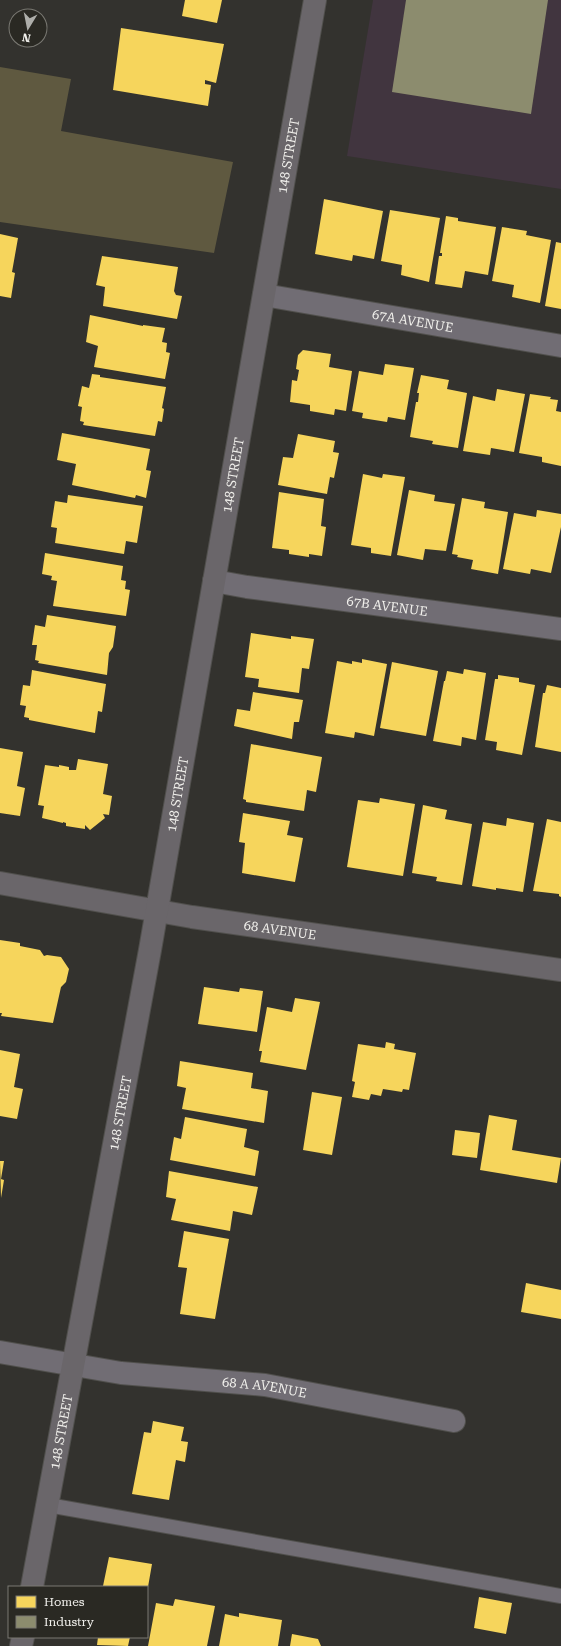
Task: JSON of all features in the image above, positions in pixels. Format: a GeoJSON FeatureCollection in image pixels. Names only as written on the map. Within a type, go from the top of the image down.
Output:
{"type":"FeatureCollection","features":[{"type":"Feature","properties":{"kind":"street","name":"148 STREET"},"geometry":{"type":"LineString","coordinates":[[32,1586],[74,1366],[156,911],[315,0]]}},
{"type":"Feature","properties":{"kind":"street","name":"67A AVENUE"},"geometry":{"type":"LineString","coordinates":[[264,295],[561,346]]}},
{"type":"Feature","properties":{"kind":"street","name":"67B AVENUE"},"geometry":{"type":"LineString","coordinates":[[214,582],[561,629]]}},
{"type":"Feature","properties":{"kind":"street","name":"68 AVENUE"},"geometry":{"type":"LineString","coordinates":[[0,883],[156,911],[561,970]]}},
{"type":"Feature","properties":{"kind":"street","name":"68 A AVENUE"},"geometry":{"type":"LineString","coordinates":[[0,1352],[121,1373],[265,1385],[454,1421]]}},
{"type":"Feature","properties":{"kind":"lane"},"geometry":{"type":"LineString","coordinates":[[48,1505],[561,1596]]}},
{"type":"Feature","properties":{"kind":"shaded area"},"geometry":{"type":"Polygon","coordinates":[[[373,0],[561,0],[561,189],[347,156],[373,0]]]}},
{"type":"Feature","properties":{"kind":"shaded area"},"geometry":{"type":"Polygon","coordinates":[[[0,67],[71,79],[61,131],[233,162],[214,253],[0,222],[0,67]]]}},
{"type":"Feature","properties":{"kind":"building: Homes"},"geometry":{"type":"Polygon","coordinates":[[[185,0],[222,0],[217,23],[182,16],[185,0]]]}},
{"type":"Feature","properties":{"kind":"building: Homes"},"geometry":{"type":"Polygon","coordinates":[[[121,28],[224,44],[216,83],[205,80],[205,84],[211,85],[208,106],[113,90],[121,28]]]}},
{"type":"Feature","properties":{"kind":"building: Homes"},"geometry":{"type":"Polygon","coordinates":[[[324,199],[383,211],[374,259],[353,255],[352,261],[315,254],[324,199]]]}},
{"type":"Feature","properties":{"kind":"building: Homes"},"geometry":{"type":"Polygon","coordinates":[[[390,210],[440,218],[429,282],[401,275],[402,265],[381,261],[390,210]]]}},
{"type":"Feature","properties":{"kind":"building: Homes"},"geometry":{"type":"Polygon","coordinates":[[[446,216],[458,218],[458,221],[496,227],[488,275],[465,271],[462,288],[435,284],[439,256],[442,256],[442,253],[440,253],[446,216]]]}},
{"type":"Feature","properties":{"kind":"building: Homes"},"geometry":{"type":"Polygon","coordinates":[[[502,227],[527,231],[526,235],[551,240],[540,303],[512,297],[514,285],[492,281],[502,227]]]}},
{"type":"Feature","properties":{"kind":"building: Homes"},"geometry":{"type":"Polygon","coordinates":[[[0,234],[18,238],[12,272],[15,273],[11,298],[0,296],[0,234]]]}},
{"type":"Feature","properties":{"kind":"building: Homes"},"geometry":{"type":"Polygon","coordinates":[[[556,242],[561,243],[561,309],[545,306],[556,242]]]}},
{"type":"Feature","properties":{"kind":"building: Homes"},"geometry":{"type":"Polygon","coordinates":[[[102,256],[178,267],[174,291],[176,295],[182,296],[177,319],[103,306],[105,287],[96,285],[102,256]]]}},
{"type":"Feature","properties":{"kind":"building: Homes"},"geometry":{"type":"Polygon","coordinates":[[[90,315],[143,326],[165,328],[162,342],[167,343],[166,352],[170,353],[165,379],[94,367],[98,346],[86,342],[90,315]]]}},
{"type":"Feature","properties":{"kind":"building: Homes"},"geometry":{"type":"Polygon","coordinates":[[[303,350],[331,354],[329,367],[352,371],[346,411],[335,409],[334,415],[310,411],[310,405],[290,402],[292,380],[297,381],[299,370],[296,369],[298,355],[303,350]]]}},
{"type":"Feature","properties":{"kind":"building: Homes"},"geometry":{"type":"Polygon","coordinates":[[[385,364],[414,368],[405,420],[388,417],[387,422],[362,418],[363,413],[352,411],[359,371],[383,375],[385,364]]]}},
{"type":"Feature","properties":{"kind":"building: Homes"},"geometry":{"type":"Polygon","coordinates":[[[92,374],[100,375],[100,377],[166,387],[162,408],[164,409],[162,422],[158,421],[155,436],[83,425],[84,422],[80,421],[82,407],[78,406],[82,386],[89,388],[92,374]]]}},
{"type":"Feature","properties":{"kind":"building: Homes"},"geometry":{"type":"Polygon","coordinates":[[[421,375],[449,380],[447,389],[467,393],[458,448],[432,444],[433,441],[410,437],[416,402],[418,402],[419,393],[417,393],[421,375]]]}},
{"type":"Feature","properties":{"kind":"building: Homes"},"geometry":{"type":"Polygon","coordinates":[[[497,389],[525,394],[514,452],[491,448],[490,455],[463,451],[473,396],[495,401],[497,389]]]}},
{"type":"Feature","properties":{"kind":"building: Homes"},"geometry":{"type":"Polygon","coordinates":[[[530,394],[551,397],[550,399],[558,400],[556,411],[561,412],[561,466],[542,462],[542,457],[519,453],[530,394]]]}},
{"type":"Feature","properties":{"kind":"building: Homes"},"geometry":{"type":"Polygon","coordinates":[[[62,433],[150,449],[146,470],[151,471],[146,498],[136,495],[135,498],[72,485],[76,464],[57,460],[62,433]]]}},
{"type":"Feature","properties":{"kind":"building: Homes"},"geometry":{"type":"Polygon","coordinates":[[[298,434],[335,441],[333,452],[339,453],[334,478],[330,477],[327,494],[278,485],[283,457],[293,458],[298,434]]]}},
{"type":"Feature","properties":{"kind":"building: Homes"},"geometry":{"type":"Polygon","coordinates":[[[363,474],[382,478],[383,474],[405,477],[391,556],[371,553],[371,548],[351,545],[363,474]]]}},
{"type":"Feature","properties":{"kind":"building: Homes"},"geometry":{"type":"Polygon","coordinates":[[[409,490],[435,495],[434,501],[455,504],[446,551],[425,549],[423,560],[397,555],[409,490]]]}},
{"type":"Feature","properties":{"kind":"building: Homes"},"geometry":{"type":"Polygon","coordinates":[[[279,492],[324,499],[321,526],[326,527],[322,556],[309,554],[309,557],[289,554],[289,550],[272,548],[279,492]]]}},
{"type":"Feature","properties":{"kind":"building: Homes"},"geometry":{"type":"Polygon","coordinates":[[[68,495],[143,506],[137,543],[126,541],[124,554],[55,543],[57,528],[51,527],[55,501],[67,503],[68,495]]]}},
{"type":"Feature","properties":{"kind":"building: Homes"},"geometry":{"type":"Polygon","coordinates":[[[462,498],[485,502],[484,508],[508,512],[498,574],[471,569],[473,560],[457,557],[458,555],[452,554],[462,498]]]}},
{"type":"Feature","properties":{"kind":"building: Homes"},"geometry":{"type":"Polygon","coordinates":[[[537,510],[561,514],[561,527],[551,573],[531,569],[530,574],[503,569],[514,513],[536,517],[537,510]]]}},
{"type":"Feature","properties":{"kind":"building: Homes"},"geometry":{"type":"Polygon","coordinates":[[[45,553],[123,566],[121,580],[126,581],[125,589],[130,590],[126,616],[53,606],[57,581],[51,580],[52,576],[42,574],[45,553]]]}},
{"type":"Feature","properties":{"kind":"building: Homes"},"geometry":{"type":"Polygon","coordinates":[[[47,615],[116,626],[113,647],[109,653],[107,675],[38,663],[39,661],[35,660],[37,645],[32,645],[35,625],[45,627],[47,615]]]}},
{"type":"Feature","properties":{"kind":"building: Homes"},"geometry":{"type":"Polygon","coordinates":[[[251,633],[291,639],[291,636],[314,639],[309,669],[302,668],[299,693],[258,687],[259,679],[245,677],[251,633]]]}},
{"type":"Feature","properties":{"kind":"building: Homes"},"geometry":{"type":"Polygon","coordinates":[[[362,659],[387,664],[374,736],[355,732],[354,738],[325,733],[337,661],[352,664],[352,661],[362,663],[362,659]]]}},
{"type":"Feature","properties":{"kind":"building: Homes"},"geometry":{"type":"Polygon","coordinates":[[[392,662],[438,671],[426,736],[380,728],[392,662]]]}},
{"type":"Feature","properties":{"kind":"building: Homes"},"geometry":{"type":"Polygon","coordinates":[[[464,669],[486,673],[476,740],[462,737],[461,746],[433,741],[447,671],[463,674],[464,669]]]}},
{"type":"Feature","properties":{"kind":"building: Homes"},"geometry":{"type":"Polygon","coordinates":[[[32,670],[106,684],[102,712],[98,711],[95,733],[29,720],[29,718],[24,717],[26,706],[20,705],[23,685],[30,686],[32,670]]]}},
{"type":"Feature","properties":{"kind":"building: Homes"},"geometry":{"type":"Polygon","coordinates":[[[498,675],[519,678],[519,682],[535,685],[522,755],[496,750],[497,742],[485,740],[495,679],[498,679],[498,675]]]}},
{"type":"Feature","properties":{"kind":"building: Homes"},"geometry":{"type":"Polygon","coordinates":[[[547,685],[561,688],[561,752],[535,747],[543,693],[545,693],[547,685]]]}},
{"type":"Feature","properties":{"kind":"building: Homes"},"geometry":{"type":"Polygon","coordinates":[[[253,692],[303,700],[299,722],[294,722],[292,739],[234,726],[237,709],[250,711],[253,692]]]}},
{"type":"Feature","properties":{"kind":"building: Homes"},"geometry":{"type":"Polygon","coordinates":[[[251,744],[322,757],[316,792],[307,790],[304,811],[246,802],[246,800],[243,799],[251,744]]]}},
{"type":"Feature","properties":{"kind":"building: Homes"},"geometry":{"type":"Polygon","coordinates":[[[0,748],[23,752],[17,786],[25,788],[20,816],[0,813],[0,748]]]}},
{"type":"Feature","properties":{"kind":"building: Homes"},"geometry":{"type":"Polygon","coordinates":[[[78,759],[108,764],[103,794],[112,796],[109,815],[103,814],[105,818],[90,830],[85,825],[85,829],[66,826],[66,823],[63,822],[42,818],[44,806],[38,805],[45,765],[59,767],[59,765],[69,767],[69,770],[76,770],[78,759]]]}},
{"type":"Feature","properties":{"kind":"building: Homes"},"geometry":{"type":"Polygon","coordinates":[[[380,798],[415,804],[403,876],[347,867],[358,800],[379,803],[380,798]]]}},
{"type":"Feature","properties":{"kind":"building: Homes"},"geometry":{"type":"Polygon","coordinates":[[[423,805],[447,810],[445,819],[472,824],[462,885],[436,881],[437,877],[412,873],[423,805]]]}},
{"type":"Feature","properties":{"kind":"building: Homes"},"geometry":{"type":"Polygon","coordinates":[[[243,813],[290,821],[287,835],[303,838],[295,882],[242,873],[245,843],[239,842],[243,813]]]}},
{"type":"Feature","properties":{"kind":"building: Homes"},"geometry":{"type":"Polygon","coordinates":[[[507,818],[534,823],[523,892],[472,886],[483,822],[506,826],[507,818]]]}},
{"type":"Feature","properties":{"kind":"building: Homes"},"geometry":{"type":"Polygon","coordinates":[[[547,819],[561,822],[561,897],[559,894],[533,891],[547,819]]]}},
{"type":"Feature","properties":{"kind":"building: Homes"},"geometry":{"type":"Polygon","coordinates":[[[0,940],[20,943],[20,946],[40,950],[44,956],[61,957],[69,969],[66,982],[61,987],[53,1023],[1,1016],[0,940]]]}},
{"type":"Feature","properties":{"kind":"building: Homes"},"geometry":{"type":"Polygon","coordinates":[[[204,987],[239,992],[240,988],[263,991],[257,1032],[198,1024],[204,987]]]}},
{"type":"Feature","properties":{"kind":"building: Homes"},"geometry":{"type":"Polygon","coordinates":[[[295,998],[320,1002],[306,1070],[260,1062],[262,1051],[259,1051],[267,1007],[292,1012],[295,998]]]}},
{"type":"Feature","properties":{"kind":"building: Homes"},"geometry":{"type":"Polygon","coordinates":[[[386,1042],[395,1044],[394,1049],[416,1053],[409,1090],[403,1089],[402,1092],[383,1089],[381,1096],[371,1094],[369,1100],[352,1097],[355,1082],[352,1081],[358,1044],[385,1048],[386,1042]]]}},
{"type":"Feature","properties":{"kind":"building: Homes"},"geometry":{"type":"Polygon","coordinates":[[[0,1050],[20,1054],[14,1087],[23,1089],[17,1119],[0,1116],[0,1050]]]}},
{"type":"Feature","properties":{"kind":"building: Homes"},"geometry":{"type":"Polygon","coordinates":[[[180,1061],[253,1073],[251,1088],[268,1091],[264,1123],[182,1109],[186,1088],[177,1086],[180,1061]]]}},
{"type":"Feature","properties":{"kind":"building: Homes"},"geometry":{"type":"Polygon","coordinates":[[[312,1092],[342,1097],[332,1155],[303,1150],[312,1092]]]}},
{"type":"Feature","properties":{"kind":"building: Homes"},"geometry":{"type":"Polygon","coordinates":[[[489,1115],[517,1120],[512,1150],[561,1158],[557,1183],[480,1170],[489,1115]]]}},
{"type":"Feature","properties":{"kind":"building: Homes"},"geometry":{"type":"Polygon","coordinates":[[[185,1117],[247,1129],[244,1147],[259,1151],[255,1176],[170,1160],[174,1137],[181,1139],[185,1117]]]}},
{"type":"Feature","properties":{"kind":"building: Homes"},"geometry":{"type":"Polygon","coordinates":[[[455,1130],[480,1133],[477,1158],[452,1155],[455,1130]]]}},
{"type":"Feature","properties":{"kind":"building: Homes"},"geometry":{"type":"Polygon","coordinates":[[[0,1161],[4,1161],[1,1179],[4,1180],[1,1198],[0,1161]]]}},
{"type":"Feature","properties":{"kind":"building: Homes"},"geometry":{"type":"Polygon","coordinates":[[[169,1171],[258,1187],[252,1215],[233,1211],[230,1231],[171,1220],[176,1199],[166,1197],[169,1171]]]}},
{"type":"Feature","properties":{"kind":"building: Homes"},"geometry":{"type":"Polygon","coordinates":[[[184,1231],[229,1239],[215,1319],[180,1314],[187,1268],[178,1267],[184,1231]]]}},
{"type":"Feature","properties":{"kind":"building: Homes"},"geometry":{"type":"Polygon","coordinates":[[[526,1283],[561,1290],[561,1319],[521,1312],[526,1283]]]}},
{"type":"Feature","properties":{"kind":"building: Homes"},"geometry":{"type":"Polygon","coordinates":[[[153,1421],[184,1427],[181,1441],[188,1442],[185,1462],[176,1460],[169,1500],[132,1494],[144,1432],[151,1433],[153,1421]]]}},
{"type":"Feature","properties":{"kind":"building: Homes"},"geometry":{"type":"Polygon","coordinates":[[[109,1557],[152,1564],[148,1587],[103,1586],[109,1557]]]}},
{"type":"Feature","properties":{"kind":"building: Homes"},"geometry":{"type":"Polygon","coordinates":[[[479,1597],[512,1603],[506,1634],[474,1628],[479,1597]]]}},
{"type":"Feature","properties":{"kind":"building: Homes"},"geometry":{"type":"Polygon","coordinates":[[[175,1599],[215,1606],[207,1646],[148,1646],[156,1603],[173,1606],[175,1599]]]}},
{"type":"Feature","properties":{"kind":"building: Homes"},"geometry":{"type":"Polygon","coordinates":[[[239,1613],[282,1620],[278,1646],[219,1646],[225,1614],[239,1617],[239,1613]]]}},
{"type":"Feature","properties":{"kind":"building: Homes"},"geometry":{"type":"Polygon","coordinates":[[[292,1634],[318,1639],[321,1646],[290,1646],[292,1634]]]}},
{"type":"Feature","properties":{"kind":"building: Homes"},"geometry":{"type":"Polygon","coordinates":[[[98,1638],[130,1638],[128,1646],[97,1645],[98,1638]]]}},
{"type":"Feature","properties":{"kind":"building: Industry"},"geometry":{"type":"Polygon","coordinates":[[[406,0],[548,0],[531,114],[392,92],[406,0]]]}}]}
